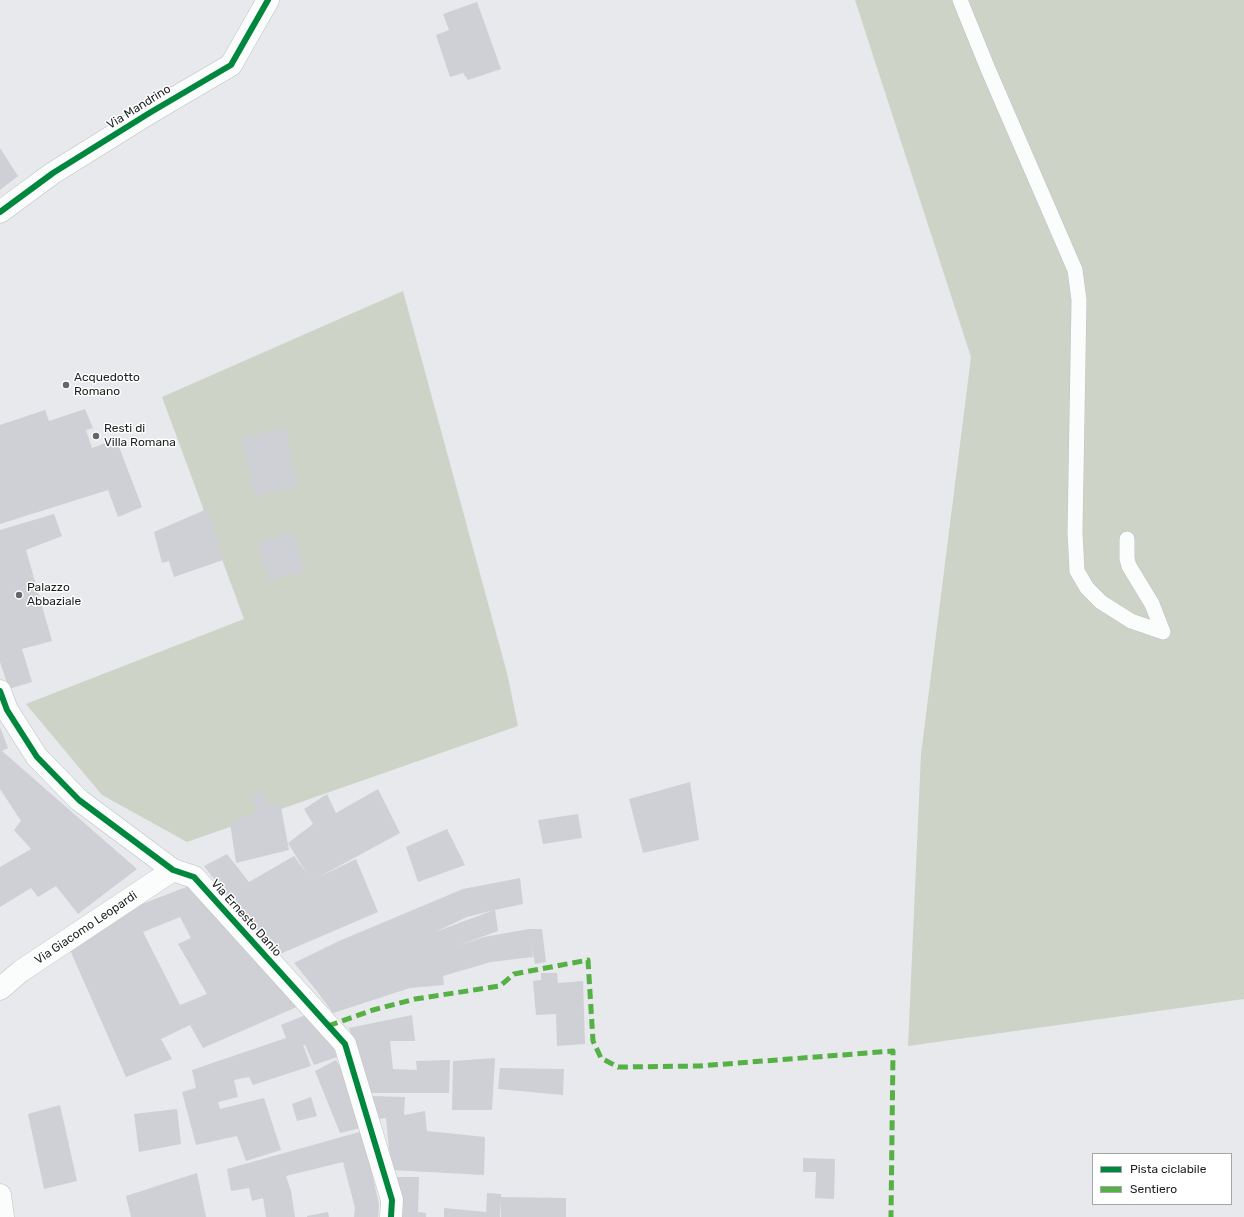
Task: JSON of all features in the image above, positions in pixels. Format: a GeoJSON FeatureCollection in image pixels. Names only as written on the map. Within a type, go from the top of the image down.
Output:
{"type":"FeatureCollection","features":[{"type":"Feature","properties":{"kind":"street","name":"Via Mandrino"},"geometry":{"type":"LineString","coordinates":[[0,212],[53,173],[231,64],[268,0]]}},
{"type":"Feature","properties":{"kind":"street","name":"Via Ernesto Danio"},"geometry":{"type":"LineString","coordinates":[[0,692],[7,710],[36,757],[79,800],[173,870],[194,877],[345,1044],[392,1200],[391,1217]]}},
{"type":"Feature","properties":{"kind":"street","name":"Via Giacomo Leopardi"},"geometry":{"type":"LineString","coordinates":[[0,989],[21,971],[173,870]]}},
{"type":"Feature","properties":{"kind":"street"},"geometry":{"type":"LineString","coordinates":[[0,1195],[3,1217]]}},
{"type":"Feature","properties":{"kind":"lane"},"geometry":{"type":"LineString","coordinates":[[960,0],[1074,270],[1079,300],[1074,532],[1078,571],[1087,588],[1101,602],[1131,621],[1163,632],[1152,604],[1129,566],[1127,559],[1127,539]]}},
{"type":"Feature","properties":{"kind":"shaded area"},"geometry":{"type":"Polygon","coordinates":[[[855,0],[1244,0],[1244,999],[908,1046],[921,754],[971,357],[855,0]]]}},
{"type":"Feature","properties":{"kind":"shaded area"},"geometry":{"type":"Polygon","coordinates":[[[403,291],[507,673],[518,726],[187,842],[102,795],[26,704],[244,619],[162,397],[403,291]]]}},
{"type":"Feature","properties":{"kind":"building"},"geometry":{"type":"Polygon","coordinates":[[[477,2],[501,69],[468,80],[463,73],[450,77],[436,35],[449,30],[443,14],[477,2]]]}},
{"type":"Feature","properties":{"kind":"building"},"geometry":{"type":"Polygon","coordinates":[[[0,148],[18,176],[0,190],[0,148]]]}},
{"type":"Feature","properties":{"kind":"building"},"geometry":{"type":"Polygon","coordinates":[[[85,409],[93,428],[86,430],[92,448],[116,439],[142,507],[118,517],[108,490],[0,524],[0,425],[45,410],[49,421],[85,409]]]}},
{"type":"Feature","properties":{"kind":"building"},"geometry":{"type":"Polygon","coordinates":[[[285,428],[298,486],[255,496],[241,438],[285,428]]]}},
{"type":"Feature","properties":{"kind":"building"},"geometry":{"type":"Polygon","coordinates":[[[207,509],[223,560],[174,577],[169,561],[162,563],[154,532],[207,509]]]}},
{"type":"Feature","properties":{"kind":"building","name":"Palazzo Abbaziale"},"geometry":{"type":"Polygon","coordinates":[[[54,514],[62,536],[26,550],[52,641],[22,649],[32,682],[9,689],[0,662],[0,530],[54,514]]]}},
{"type":"Feature","properties":{"kind":"building"},"geometry":{"type":"Polygon","coordinates":[[[294,533],[304,572],[268,581],[258,542],[294,533]]]}},
{"type":"Feature","properties":{"kind":"building"},"geometry":{"type":"Polygon","coordinates":[[[0,727],[8,748],[2,751],[137,869],[78,914],[56,886],[38,897],[31,888],[0,907],[0,867],[31,849],[14,830],[21,821],[0,789],[0,727]]]}},
{"type":"Feature","properties":{"kind":"building"},"geometry":{"type":"Polygon","coordinates":[[[690,782],[699,840],[643,853],[629,799],[690,782]]]}},
{"type":"Feature","properties":{"kind":"building"},"geometry":{"type":"Polygon","coordinates":[[[378,789],[400,833],[317,878],[356,859],[378,912],[280,954],[245,919],[204,866],[227,854],[249,882],[294,856],[307,874],[288,843],[313,824],[304,809],[327,794],[336,813],[378,789]]]}},
{"type":"Feature","properties":{"kind":"building"},"geometry":{"type":"Polygon","coordinates":[[[264,790],[267,805],[280,802],[289,850],[236,863],[230,823],[256,812],[253,794],[264,790]]]}},
{"type":"Feature","properties":{"kind":"building"},"geometry":{"type":"Polygon","coordinates":[[[578,814],[582,838],[543,844],[538,820],[578,814]]]}},
{"type":"Feature","properties":{"kind":"building"},"geometry":{"type":"Polygon","coordinates":[[[447,829],[465,865],[418,882],[406,847],[447,829]]]}},
{"type":"Feature","properties":{"kind":"building"},"geometry":{"type":"Polygon","coordinates":[[[520,878],[523,904],[495,910],[498,931],[454,947],[484,937],[529,929],[542,929],[546,962],[535,964],[530,940],[533,957],[491,962],[443,976],[444,985],[410,988],[333,1013],[294,963],[339,941],[463,889],[520,878]],[[494,910],[467,917],[435,932],[494,910]]]}},
{"type":"Feature","properties":{"kind":"building"},"geometry":{"type":"Polygon","coordinates":[[[189,886],[299,1006],[203,1048],[190,1025],[161,1039],[172,1059],[126,1077],[70,950],[129,909],[189,886]],[[180,917],[143,932],[180,1005],[207,994],[178,944],[191,938],[180,917]]]}},
{"type":"Feature","properties":{"kind":"building"},"geometry":{"type":"Polygon","coordinates":[[[541,973],[557,973],[558,983],[583,981],[585,1044],[557,1046],[556,1014],[536,1015],[533,981],[541,980],[541,973]]]}},
{"type":"Feature","properties":{"kind":"building"},"geometry":{"type":"Polygon","coordinates":[[[308,1014],[322,1036],[329,1036],[337,1057],[314,1065],[305,1045],[303,1045],[311,1066],[253,1085],[249,1077],[234,1080],[238,1097],[218,1102],[220,1109],[264,1098],[281,1150],[246,1161],[237,1136],[196,1145],[182,1092],[196,1088],[192,1070],[286,1038],[281,1025],[308,1014]]]}},
{"type":"Feature","properties":{"kind":"building"},"geometry":{"type":"Polygon","coordinates":[[[412,1015],[415,1041],[390,1041],[393,1069],[417,1070],[416,1061],[450,1060],[449,1093],[371,1093],[349,1028],[412,1015]]]}},
{"type":"Feature","properties":{"kind":"building"},"geometry":{"type":"Polygon","coordinates":[[[495,1058],[492,1110],[452,1110],[453,1061],[495,1058]]]}},
{"type":"Feature","properties":{"kind":"building"},"geometry":{"type":"Polygon","coordinates":[[[336,1060],[349,1081],[364,1127],[340,1133],[315,1071],[336,1060]]]}},
{"type":"Feature","properties":{"kind":"building"},"geometry":{"type":"Polygon","coordinates":[[[500,1068],[564,1069],[563,1095],[498,1089],[500,1068]]]}},
{"type":"Feature","properties":{"kind":"building"},"geometry":{"type":"Polygon","coordinates":[[[371,1096],[405,1097],[404,1115],[425,1111],[427,1131],[485,1137],[484,1175],[391,1170],[386,1118],[377,1119],[371,1096]]]}},
{"type":"Feature","properties":{"kind":"building"},"geometry":{"type":"Polygon","coordinates":[[[311,1097],[317,1116],[297,1121],[292,1104],[311,1097]]]}},
{"type":"Feature","properties":{"kind":"building"},"geometry":{"type":"Polygon","coordinates":[[[60,1105],[77,1181],[44,1189],[28,1114],[60,1105]]]}},
{"type":"Feature","properties":{"kind":"building"},"geometry":{"type":"Polygon","coordinates":[[[177,1109],[181,1144],[139,1152],[134,1114],[177,1109]]]}},
{"type":"Feature","properties":{"kind":"building"},"geometry":{"type":"Polygon","coordinates":[[[363,1131],[379,1205],[378,1217],[354,1217],[355,1208],[343,1162],[286,1176],[291,1191],[295,1217],[266,1217],[263,1198],[252,1201],[249,1188],[231,1191],[227,1169],[363,1131]]]}},
{"type":"Feature","properties":{"kind":"building"},"geometry":{"type":"Polygon","coordinates":[[[803,1158],[835,1159],[834,1199],[815,1198],[816,1172],[803,1172],[803,1158]]]}},
{"type":"Feature","properties":{"kind":"building"},"geometry":{"type":"Polygon","coordinates":[[[197,1173],[206,1217],[131,1217],[126,1196],[197,1173]]]}},
{"type":"Feature","properties":{"kind":"building"},"geometry":{"type":"Polygon","coordinates":[[[393,1177],[419,1177],[418,1212],[426,1213],[426,1217],[398,1217],[393,1177]]]}},
{"type":"Feature","properties":{"kind":"building"},"geometry":{"type":"Polygon","coordinates":[[[487,1193],[501,1194],[501,1197],[566,1198],[566,1217],[501,1217],[501,1199],[500,1217],[444,1217],[444,1208],[486,1212],[487,1193]]]}},
{"type":"Feature","properties":{"kind":"building"},"geometry":{"type":"Polygon","coordinates":[[[328,1212],[329,1217],[307,1217],[307,1216],[328,1212]]]}},
{"type":"Feature","properties":{"kind":"marked path"},"geometry":{"type":"LineString","coordinates":[[328,1026],[373,1010],[415,999],[500,986],[514,974],[588,960],[593,1041],[601,1058],[618,1067],[699,1066],[893,1051],[891,1217]]}},
{"type":"Feature","properties":{"kind":"cycle path"},"geometry":{"type":"LineString","coordinates":[[0,212],[53,173],[151,112],[231,65],[268,0]]}},
{"type":"Feature","properties":{"kind":"cycle path"},"geometry":{"type":"LineString","coordinates":[[0,691],[7,710],[37,757],[79,800],[173,870],[194,877],[345,1044],[392,1200],[391,1217]]}},
{"type":"Feature","properties":{"kind":"place","name":"Acquedotto Romano"},"geometry":{"type":"Point","coordinates":[66,385]}},
{"type":"Feature","properties":{"kind":"place","name":"Resti di Villa Romana"},"geometry":{"type":"Point","coordinates":[96,436]}},
{"type":"Feature","properties":{"kind":"place","name":"Palazzo Abbaziale"},"geometry":{"type":"Point","coordinates":[19,595]}}]}
